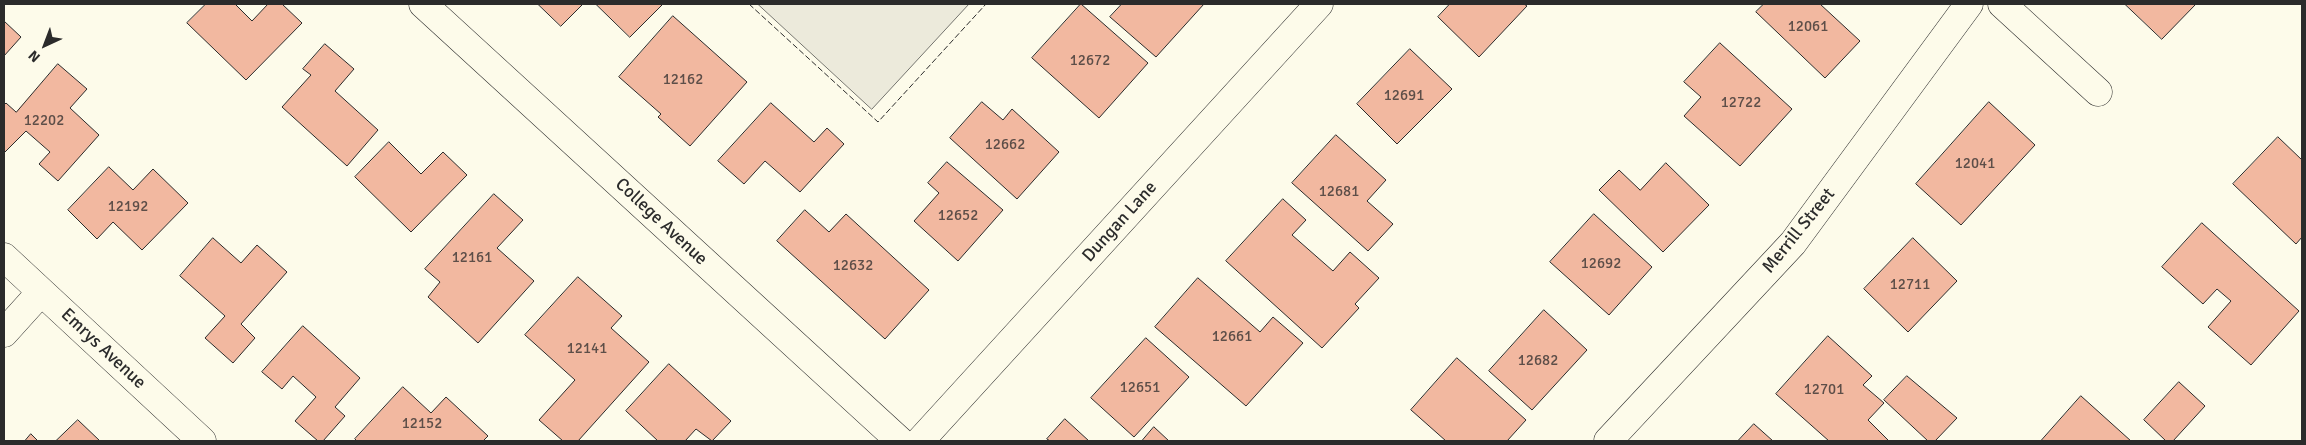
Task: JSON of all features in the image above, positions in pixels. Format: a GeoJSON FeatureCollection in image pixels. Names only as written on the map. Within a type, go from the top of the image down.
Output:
{"type":"FeatureCollection","features":[{"type":"Feature","properties":{"kind":"street","name":"College Avenue"},"geometry":{"type":"LineString","coordinates":[[423,4],[900,441]]}},
{"type":"Feature","properties":{"kind":"street","name":"Dungan Lane"},"geometry":{"type":"LineString","coordinates":[[920,441],[1319,4]]}},
{"type":"Feature","properties":{"kind":"street","name":"Merrill Street"},"geometry":{"type":"LineString","coordinates":[[1608,441],[1793,243],[1969,4]]}},
{"type":"Feature","properties":{"kind":"street"},"geometry":{"type":"LineString","coordinates":[[2002,4],[2098,92]]}},
{"type":"Feature","properties":{"kind":"street","name":"Emrys Avenue"},"geometry":{"type":"LineString","coordinates":[[4,257],[202,441]]}},
{"type":"Feature","properties":{"kind":"street"},"geometry":{"type":"LineString","coordinates":[[4,333],[41,292]]}},
{"type":"Feature","properties":{"kind":"shaded area"},"geometry":{"type":"Polygon","coordinates":[[[758,4],[969,4],[872,109],[758,4]]]}},
{"type":"Feature","properties":{"kind":"building"},"geometry":{"type":"Polygon","coordinates":[[[206,4],[235,4],[252,21],[268,4],[282,4],[302,23],[246,80],[187,23],[206,4]]]}},
{"type":"Feature","properties":{"kind":"building"},"geometry":{"type":"Polygon","coordinates":[[[538,4],[583,4],[561,26],[538,4]]]}},
{"type":"Feature","properties":{"kind":"building"},"geometry":{"type":"Polygon","coordinates":[[[596,4],[663,4],[630,37],[596,4]]]}},
{"type":"Feature","properties":{"kind":"building"},"geometry":{"type":"Polygon","coordinates":[[[1081,4],[1148,63],[1099,118],[1032,58],[1081,4]]]}},
{"type":"Feature","properties":{"kind":"building"},"geometry":{"type":"Polygon","coordinates":[[[1122,4],[1204,4],[1156,57],[1110,17],[1122,4]]]}},
{"type":"Feature","properties":{"kind":"building"},"geometry":{"type":"Polygon","coordinates":[[[1450,4],[1524,4],[1527,6],[1479,57],[1438,17],[1450,4]]]}},
{"type":"Feature","properties":{"kind":"building"},"geometry":{"type":"Polygon","coordinates":[[[1764,4],[1820,4],[1860,41],[1825,78],[1756,12],[1764,4]]]}},
{"type":"Feature","properties":{"kind":"building"},"geometry":{"type":"Polygon","coordinates":[[[2125,4],[2196,4],[2162,39],[2125,4]]]}},
{"type":"Feature","properties":{"kind":"building"},"geometry":{"type":"Polygon","coordinates":[[[673,16],[747,82],[690,146],[658,117],[661,114],[619,77],[673,16]]]}},
{"type":"Feature","properties":{"kind":"building"},"geometry":{"type":"Polygon","coordinates":[[[4,21],[21,37],[4,56],[4,21]]]}},
{"type":"Feature","properties":{"kind":"building"},"geometry":{"type":"Polygon","coordinates":[[[1720,43],[1792,109],[1740,166],[1684,116],[1701,97],[1684,82],[1720,43]]]}},
{"type":"Feature","properties":{"kind":"building"},"geometry":{"type":"Polygon","coordinates":[[[325,44],[354,69],[335,91],[378,130],[347,166],[282,107],[311,75],[303,69],[325,44]]]}},
{"type":"Feature","properties":{"kind":"building"},"geometry":{"type":"Polygon","coordinates":[[[1410,49],[1452,89],[1397,144],[1357,104],[1410,49]]]}},
{"type":"Feature","properties":{"kind":"building"},"geometry":{"type":"Polygon","coordinates":[[[58,64],[87,89],[70,108],[99,135],[58,181],[39,164],[50,152],[26,131],[4,153],[4,105],[6,103],[16,112],[58,64]]]}},
{"type":"Feature","properties":{"kind":"building"},"geometry":{"type":"Polygon","coordinates":[[[982,102],[1003,120],[1012,109],[1059,152],[1017,199],[950,138],[982,102]]]}},
{"type":"Feature","properties":{"kind":"building"},"geometry":{"type":"Polygon","coordinates":[[[1989,102],[2035,145],[1961,225],[1916,184],[1989,102]]]}},
{"type":"Feature","properties":{"kind":"building"},"geometry":{"type":"Polygon","coordinates":[[[771,103],[814,142],[827,128],[844,144],[800,192],[765,161],[744,184],[718,161],[771,103]]]}},
{"type":"Feature","properties":{"kind":"building"},"geometry":{"type":"Polygon","coordinates":[[[1336,135],[1386,180],[1367,201],[1393,224],[1368,251],[1292,183],[1336,135]]]}},
{"type":"Feature","properties":{"kind":"building"},"geometry":{"type":"Polygon","coordinates":[[[2278,137],[2302,160],[2302,237],[2296,244],[2233,184],[2278,137]]]}},
{"type":"Feature","properties":{"kind":"building"},"geometry":{"type":"Polygon","coordinates":[[[389,142],[421,174],[443,152],[467,175],[411,232],[355,177],[389,142]]]}},
{"type":"Feature","properties":{"kind":"building"},"geometry":{"type":"Polygon","coordinates":[[[947,162],[1003,210],[958,261],[914,221],[939,193],[928,183],[947,162]]]}},
{"type":"Feature","properties":{"kind":"building"},"geometry":{"type":"Polygon","coordinates":[[[1666,163],[1709,205],[1663,252],[1599,190],[1619,170],[1640,190],[1666,163]]]}},
{"type":"Feature","properties":{"kind":"building"},"geometry":{"type":"Polygon","coordinates":[[[109,167],[133,190],[153,169],[188,203],[142,250],[113,222],[97,239],[68,210],[109,167]]]}},
{"type":"Feature","properties":{"kind":"building"},"geometry":{"type":"Polygon","coordinates":[[[494,194],[523,220],[497,248],[534,281],[478,343],[428,297],[440,282],[425,269],[494,194]]]}},
{"type":"Feature","properties":{"kind":"building"},"geometry":{"type":"Polygon","coordinates":[[[1283,199],[1306,220],[1292,235],[1333,271],[1350,252],[1379,278],[1355,304],[1359,308],[1322,348],[1226,261],[1283,199]]]}},
{"type":"Feature","properties":{"kind":"building"},"geometry":{"type":"Polygon","coordinates":[[[805,210],[829,232],[846,214],[929,290],[885,339],[777,241],[805,210]]]}},
{"type":"Feature","properties":{"kind":"building"},"geometry":{"type":"Polygon","coordinates":[[[1594,214],[1652,267],[1609,315],[1550,262],[1594,214]]]}},
{"type":"Feature","properties":{"kind":"building"},"geometry":{"type":"Polygon","coordinates":[[[2202,223],[2299,311],[2251,365],[2208,327],[2231,301],[2217,289],[2203,304],[2162,267],[2202,223]]]}},
{"type":"Feature","properties":{"kind":"building"},"geometry":{"type":"Polygon","coordinates":[[[213,238],[241,263],[257,245],[287,272],[241,324],[255,338],[233,363],[205,338],[225,316],[180,276],[213,238]]]}},
{"type":"Feature","properties":{"kind":"building"},"geometry":{"type":"Polygon","coordinates":[[[1913,238],[1957,281],[1908,332],[1864,289],[1913,238]]]}},
{"type":"Feature","properties":{"kind":"building"},"geometry":{"type":"Polygon","coordinates":[[[578,277],[622,316],[611,328],[649,362],[578,441],[563,441],[539,420],[575,380],[525,335],[578,277]]]}},
{"type":"Feature","properties":{"kind":"building"},"geometry":{"type":"Polygon","coordinates":[[[1198,278],[1260,332],[1273,317],[1303,343],[1246,406],[1155,327],[1198,278]]]}},
{"type":"Feature","properties":{"kind":"building"},"geometry":{"type":"Polygon","coordinates":[[[1544,310],[1587,350],[1532,410],[1489,371],[1544,310]]]}},
{"type":"Feature","properties":{"kind":"building"},"geometry":{"type":"Polygon","coordinates":[[[303,326],[360,378],[335,407],[345,416],[323,441],[318,441],[295,421],[316,397],[293,376],[282,389],[262,372],[303,326]]]}},
{"type":"Feature","properties":{"kind":"building"},"geometry":{"type":"Polygon","coordinates":[[[1828,336],[1872,376],[1863,385],[1884,403],[1868,420],[1889,441],[1829,441],[1776,394],[1828,336]]]}},
{"type":"Feature","properties":{"kind":"building"},"geometry":{"type":"Polygon","coordinates":[[[1146,338],[1189,377],[1134,437],[1091,398],[1146,338]]]}},
{"type":"Feature","properties":{"kind":"building"},"geometry":{"type":"Polygon","coordinates":[[[1457,358],[1526,420],[1507,441],[1446,441],[1411,410],[1457,358]]]}},
{"type":"Feature","properties":{"kind":"building"},"geometry":{"type":"Polygon","coordinates":[[[669,364],[731,421],[712,441],[696,429],[685,441],[658,441],[626,411],[669,364]]]}},
{"type":"Feature","properties":{"kind":"building"},"geometry":{"type":"Polygon","coordinates":[[[1907,376],[1957,418],[1935,441],[1928,441],[1884,400],[1907,376]]]}},
{"type":"Feature","properties":{"kind":"building"},"geometry":{"type":"Polygon","coordinates":[[[2179,382],[2205,406],[2173,441],[2166,441],[2144,420],[2179,382]]]}},
{"type":"Feature","properties":{"kind":"building"},"geometry":{"type":"Polygon","coordinates":[[[403,387],[431,413],[446,397],[488,436],[483,441],[357,441],[355,439],[403,387]]]}},
{"type":"Feature","properties":{"kind":"building"},"geometry":{"type":"Polygon","coordinates":[[[2081,396],[2131,441],[2041,441],[2081,396]]]}},
{"type":"Feature","properties":{"kind":"building"},"geometry":{"type":"Polygon","coordinates":[[[1065,419],[1089,441],[1050,441],[1047,439],[1065,419]]]}},
{"type":"Feature","properties":{"kind":"building"},"geometry":{"type":"Polygon","coordinates":[[[78,420],[100,441],[56,441],[78,420]]]}},
{"type":"Feature","properties":{"kind":"building"},"geometry":{"type":"Polygon","coordinates":[[[1754,424],[1773,441],[1738,441],[1754,424]]]}},
{"type":"Feature","properties":{"kind":"building"},"geometry":{"type":"Polygon","coordinates":[[[1154,427],[1169,441],[1142,441],[1154,427]]]}},
{"type":"Feature","properties":{"kind":"building"},"geometry":{"type":"Polygon","coordinates":[[[31,434],[38,441],[25,441],[31,434]]]}},
{"type":"Feature","properties":{"kind":"fence"},"geometry":{"type":"LineString","coordinates":[[749,4],[878,122],[986,4]]}}]}
